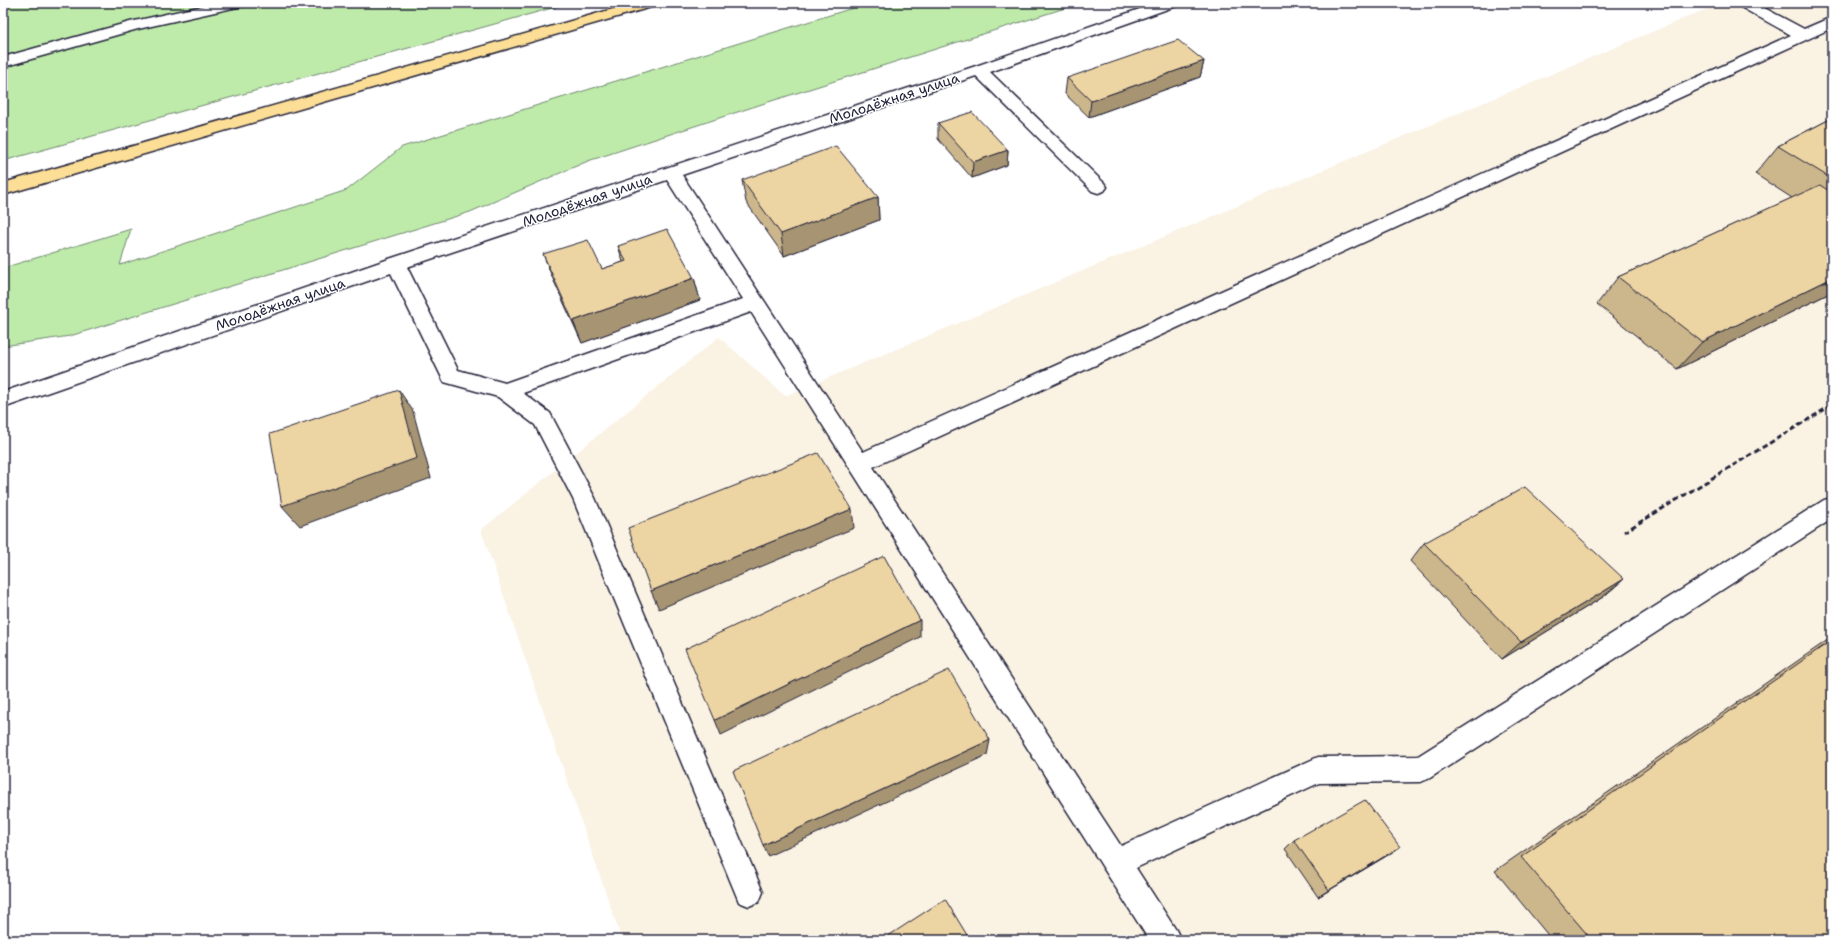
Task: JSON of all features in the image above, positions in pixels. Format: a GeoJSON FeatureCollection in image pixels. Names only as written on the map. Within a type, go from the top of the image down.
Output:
{"type":"FeatureCollection","features":[{"type":"Feature","properties":{"kind":"main road"},"geometry":{"type":"LineString","coordinates":[[3,189],[650,3]]}},
{"type":"Feature","properties":{"kind":"street"},"geometry":{"type":"LineString","coordinates":[[3,62],[135,25],[237,3]]}},
{"type":"Feature","properties":{"kind":"street","name":"Молодёжная улица"},"geometry":{"type":"LineString","coordinates":[[3,400],[396,264],[979,70],[1171,3]]}},
{"type":"Feature","properties":{"kind":"street"},"geometry":{"type":"LineString","coordinates":[[1744,3],[1803,35]]}},
{"type":"Feature","properties":{"kind":"street"},"geometry":{"type":"LineString","coordinates":[[860,463],[1832,22]]}},
{"type":"Feature","properties":{"kind":"street"},"geometry":{"type":"LineString","coordinates":[[979,70],[1098,187]]}},
{"type":"Feature","properties":{"kind":"street"},"geometry":{"type":"LineString","coordinates":[[671,172],[754,303],[860,463],[1166,940]]}},
{"type":"Feature","properties":{"kind":"street"},"geometry":{"type":"LineString","coordinates":[[396,264],[451,376],[506,391],[544,419],[584,498],[749,892]]}},
{"type":"Feature","properties":{"kind":"street"},"geometry":{"type":"LineString","coordinates":[[506,391],[754,303]]}},
{"type":"Feature","properties":{"kind":"street"},"geometry":{"type":"LineString","coordinates":[[1117,862],[1318,770],[1421,769],[1832,507]]}},
{"type":"Feature","properties":{"kind":"shaded area"},"geometry":{"type":"Polygon","coordinates":[[[1721,3],[1832,3],[1832,940],[622,940],[481,530],[719,337],[785,396],[1721,3]]]}},
{"type":"Feature","properties":{"kind":"green space"},"geometry":{"type":"Polygon","coordinates":[[[3,3],[570,3],[3,161],[3,3]]]}},
{"type":"Feature","properties":{"kind":"green space"},"geometry":{"type":"Polygon","coordinates":[[[869,3],[1081,3],[588,161],[470,212],[70,336],[3,346],[3,268],[131,229],[120,265],[347,190],[402,147],[869,3]]]}},
{"type":"Feature","properties":{"kind":"building"},"geometry":{"type":"Polygon","coordinates":[[[1178,40],[1204,61],[1091,101],[1067,78],[1178,40]]]}},
{"type":"Feature","properties":{"kind":"building"},"geometry":{"type":"Polygon","coordinates":[[[972,112],[1008,150],[973,162],[938,123],[972,112]]]}},
{"type":"Feature","properties":{"kind":"building"},"geometry":{"type":"Polygon","coordinates":[[[1832,118],[1832,179],[1778,146],[1832,118]]]}},
{"type":"Feature","properties":{"kind":"building"},"geometry":{"type":"Polygon","coordinates":[[[836,146],[878,197],[781,234],[742,180],[836,146]]]}},
{"type":"Feature","properties":{"kind":"building"},"geometry":{"type":"Polygon","coordinates":[[[1820,185],[1832,193],[1832,278],[1702,342],[1618,277],[1820,185]]]}},
{"type":"Feature","properties":{"kind":"building"},"geometry":{"type":"Polygon","coordinates":[[[667,229],[694,278],[573,321],[543,254],[588,240],[602,269],[626,261],[618,246],[667,229]]]}},
{"type":"Feature","properties":{"kind":"building"},"geometry":{"type":"Polygon","coordinates":[[[399,390],[417,458],[282,506],[270,434],[399,390]]]}},
{"type":"Feature","properties":{"kind":"building"},"geometry":{"type":"Polygon","coordinates":[[[818,453],[852,509],[651,591],[628,528],[818,453]]]}},
{"type":"Feature","properties":{"kind":"building"},"geometry":{"type":"Polygon","coordinates":[[[1525,487],[1624,579],[1521,642],[1424,543],[1525,487]]]}},
{"type":"Feature","properties":{"kind":"building"},"geometry":{"type":"Polygon","coordinates":[[[884,556],[920,620],[715,720],[685,649],[884,556]]]}},
{"type":"Feature","properties":{"kind":"building"},"geometry":{"type":"Polygon","coordinates":[[[1832,640],[1832,940],[1592,940],[1521,857],[1832,640]]]}},
{"type":"Feature","properties":{"kind":"building"},"geometry":{"type":"Polygon","coordinates":[[[949,670],[990,740],[763,845],[733,771],[949,670]]]}},
{"type":"Feature","properties":{"kind":"building"},"geometry":{"type":"Polygon","coordinates":[[[1365,800],[1400,847],[1329,890],[1294,840],[1365,800]]]}},
{"type":"Feature","properties":{"kind":"building"},"geometry":{"type":"Polygon","coordinates":[[[945,899],[970,940],[882,940],[945,899]]]}},
{"type":"Feature","properties":{"kind":"railway"},"geometry":{"type":"LineString","coordinates":[[1624,532],[1832,405]]}}]}
